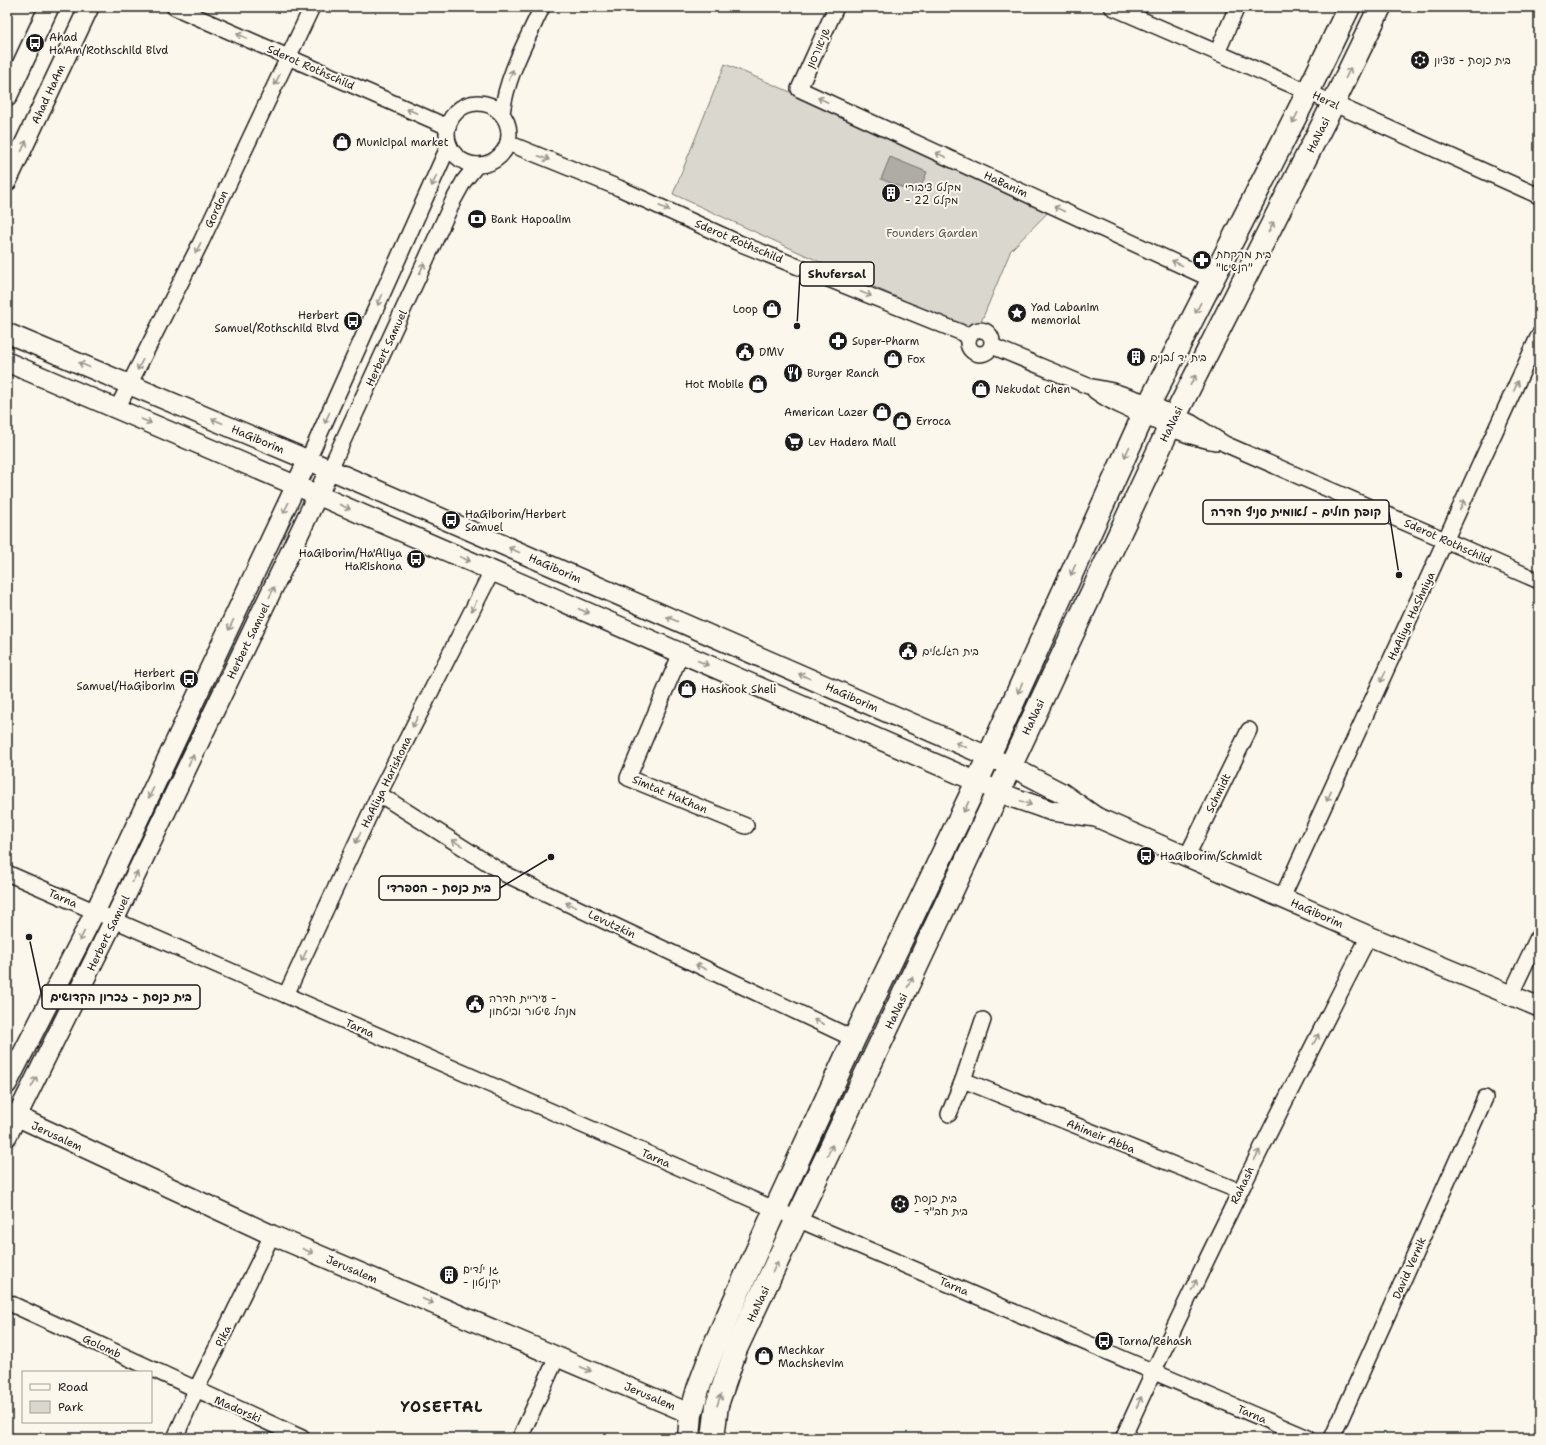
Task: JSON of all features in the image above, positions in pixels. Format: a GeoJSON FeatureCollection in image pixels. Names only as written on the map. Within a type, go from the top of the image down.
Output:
{"type":"FeatureCollection","features":[{"type":"Feature","properties":{"kind":"main road","name":"HaNasi"},"geometry":{"type":"LineString","coordinates":[[689,1438],[691,1414],[698,1388],[715,1344],[775,1210],[854,1039],[989,757],[1146,409],[1308,92],[1349,7]]}},
{"type":"Feature","properties":{"kind":"main road","name":"HaNasi"},"geometry":{"type":"LineString","coordinates":[[713,1438],[717,1405],[736,1349],[1172,422],[1333,104],[1380,7]]}},
{"type":"Feature","properties":{"kind":"street"},"geometry":{"type":"LineString","coordinates":[[7,97],[49,7]]}},
{"type":"Feature","properties":{"kind":"street","name":"Ahad HaAm"},"geometry":{"type":"LineString","coordinates":[[7,181],[89,7]]}},
{"type":"Feature","properties":{"kind":"street","name":"Sderot Rothschild"},"geometry":{"type":"LineString","coordinates":[[174,7],[448,127]]}},
{"type":"Feature","properties":{"kind":"street","name":"Gordon"},"geometry":{"type":"LineString","coordinates":[[117,409],[201,242],[312,7]]}},
{"type":"Feature","properties":{"kind":"street"},"geometry":{"type":"LineString","coordinates":[[502,113],[504,94],[510,76],[542,7]]}},
{"type":"Feature","properties":{"kind":"street","name":"שניאורסון"},"geometry":{"type":"LineString","coordinates":[[800,89],[836,7]]}},
{"type":"Feature","properties":{"kind":"street","name":"Herzl"},"geometry":{"type":"LineString","coordinates":[[1112,7],[1308,92],[1539,196]]}},
{"type":"Feature","properties":{"kind":"street"},"geometry":{"type":"LineString","coordinates":[[1216,53],[1237,7]]}},
{"type":"Feature","properties":{"kind":"street","name":"HaBanim"},"geometry":{"type":"LineString","coordinates":[[800,89],[1213,280]]}},
{"type":"Feature","properties":{"kind":"street"},"geometry":{"type":"LineString","coordinates":[[476,102],[485,103],[502,113],[507,122],[509,132],[508,143],[504,152],[496,159],[488,164],[469,164],[460,160],[454,154],[449,145],[447,136],[451,118],[458,110],[466,105],[476,102]]}},
{"type":"Feature","properties":{"kind":"street","name":"Sderot Rothschild"},"geometry":{"type":"LineString","coordinates":[[508,143],[619,188],[739,243],[960,332],[965,335],[968,340],[969,348],[975,353],[983,354],[992,346],[1088,386],[1118,405],[1146,409],[1172,422],[1202,440],[1225,444],[1539,581]]}},
{"type":"Feature","properties":{"kind":"street","name":"Herbert Samuel"},"geometry":{"type":"LineString","coordinates":[[7,1084],[94,912],[297,486],[449,145]]}},
{"type":"Feature","properties":{"kind":"street","name":"Herbert Samuel"},"geometry":{"type":"LineString","coordinates":[[7,1136],[10,1113],[114,920],[330,470],[453,201],[464,181],[478,165]]}},
{"type":"Feature","properties":{"kind":"street","name":"HaGiborim"},"geometry":{"type":"LineString","coordinates":[[7,333],[308,460],[1010,766],[1062,793],[1096,817],[1369,936],[1539,1007]]}},
{"type":"Feature","properties":{"kind":"street","name":"HaAliya HaShniya"},"geometry":{"type":"LineString","coordinates":[[1282,898],[1539,335]]}},
{"type":"Feature","properties":{"kind":"street","name":"HaGiborim"},"geometry":{"type":"LineString","coordinates":[[7,362],[318,495],[998,791],[1032,805],[1052,811],[1096,817]]}},
{"type":"Feature","properties":{"kind":"street","name":"HaAliya Harishona"},"geometry":{"type":"LineString","coordinates":[[286,995],[378,794],[492,571]]}},
{"type":"Feature","properties":{"kind":"street","name":"Simtat HaKhan"},"geometry":{"type":"LineString","coordinates":[[681,653],[628,778],[746,826]]}},
{"type":"Feature","properties":{"kind":"street","name":"Schmidt"},"geometry":{"type":"LineString","coordinates":[[1187,856],[1249,730]]}},
{"type":"Feature","properties":{"kind":"street","name":"Levutzkin"},"geometry":{"type":"LineString","coordinates":[[378,794],[505,874],[854,1039]]}},
{"type":"Feature","properties":{"kind":"street","name":"Tarna"},"geometry":{"type":"LineString","coordinates":[[7,873],[775,1210],[1308,1438]]}},
{"type":"Feature","properties":{"kind":"street"},"geometry":{"type":"LineString","coordinates":[[1510,996],[1539,935]]}},
{"type":"Feature","properties":{"kind":"street","name":"Rahash"},"geometry":{"type":"LineString","coordinates":[[1123,1438],[1153,1371],[1239,1191],[1369,936]]}},
{"type":"Feature","properties":{"kind":"street"},"geometry":{"type":"LineString","coordinates":[[949,1114],[963,1080],[983,1020]]}},
{"type":"Feature","properties":{"kind":"street","name":"Ahimeir Abba"},"geometry":{"type":"LineString","coordinates":[[963,1080],[1239,1191]]}},
{"type":"Feature","properties":{"kind":"street","name":"David Vernik"},"geometry":{"type":"LineString","coordinates":[[1332,1438],[1486,1098]]}},
{"type":"Feature","properties":{"kind":"street","name":"Jerusalem"},"geometry":{"type":"LineString","coordinates":[[10,1113],[272,1235],[691,1414]]}},
{"type":"Feature","properties":{"kind":"street","name":"Pika"},"geometry":{"type":"LineString","coordinates":[[175,1438],[196,1390],[272,1235]]}},
{"type":"Feature","properties":{"kind":"street","name":"Golomb"},"geometry":{"type":"LineString","coordinates":[[7,1302],[196,1390]]}},
{"type":"Feature","properties":{"kind":"street"},"geometry":{"type":"LineString","coordinates":[[520,1438],[557,1357]]}},
{"type":"Feature","properties":{"kind":"street","name":"Madorski"},"geometry":{"type":"LineString","coordinates":[[196,1390],[302,1438]]}},
{"type":"Feature","properties":{"kind":"green space","name":"Founders Garden"},"geometry":{"type":"Polygon","coordinates":[[[725,64],[1055,205],[1011,250],[976,334],[673,194],[725,64]]]}},
{"type":"Feature","properties":{"kind":"shaded area"},"geometry":{"type":"Polygon","coordinates":[[[890,157],[927,172],[918,194],[881,179],[890,157]]]}},
{"type":"Feature","properties":{"kind":"place","name":"Ahad Ha'Am/Rothschild Blvd"},"geometry":{"type":"Point","coordinates":[35,43]}},
{"type":"Feature","properties":{"kind":"place","name":"בית כנסת - עציון"},"geometry":{"type":"Point","coordinates":[1420,60]}},
{"type":"Feature","properties":{"kind":"place","name":"Municipal market"},"geometry":{"type":"Point","coordinates":[342,142]}},
{"type":"Feature","properties":{"kind":"place","name":"מקלט ציבורי - מקלט 22"},"geometry":{"type":"Point","coordinates":[891,193]}},
{"type":"Feature","properties":{"kind":"place","name":"Bank Hapoalim"},"geometry":{"type":"Point","coordinates":[477,219]}},
{"type":"Feature","properties":{"kind":"place","name":"בית מרקחת \"הנשיא\""},"geometry":{"type":"Point","coordinates":[1202,260]}},
{"type":"Feature","properties":{"kind":"place","name":"Loop"},"geometry":{"type":"Point","coordinates":[772,309]}},
{"type":"Feature","properties":{"kind":"place","name":"Yad Labanim memorial"},"geometry":{"type":"Point","coordinates":[1017,313]}},
{"type":"Feature","properties":{"kind":"place","name":"Herbert Samuel/Rothschild Blvd"},"geometry":{"type":"Point","coordinates":[353,321]}},
{"type":"Feature","properties":{"kind":"place","name":"Shufersal"},"geometry":{"type":"Point","coordinates":[797,326]}},
{"type":"Feature","properties":{"kind":"place","name":"Super-Pharm"},"geometry":{"type":"Point","coordinates":[838,341]}},
{"type":"Feature","properties":{"kind":"place","name":"DMV"},"geometry":{"type":"Point","coordinates":[745,352]}},
{"type":"Feature","properties":{"kind":"place","name":"בית יד לבנים"},"geometry":{"type":"Point","coordinates":[1136,357]}},
{"type":"Feature","properties":{"kind":"place","name":"Fox"},"geometry":{"type":"Point","coordinates":[893,359]}},
{"type":"Feature","properties":{"kind":"place","name":"Burger Ranch"},"geometry":{"type":"Point","coordinates":[793,373]}},
{"type":"Feature","properties":{"kind":"place","name":"Hot Mobile"},"geometry":{"type":"Point","coordinates":[758,384]}},
{"type":"Feature","properties":{"kind":"place","name":"Nekudat Chen"},"geometry":{"type":"Point","coordinates":[981,389]}},
{"type":"Feature","properties":{"kind":"place","name":"American Lazer"},"geometry":{"type":"Point","coordinates":[882,412]}},
{"type":"Feature","properties":{"kind":"place","name":"Erroca"},"geometry":{"type":"Point","coordinates":[902,421]}},
{"type":"Feature","properties":{"kind":"place","name":"Lev Hadera Mall"},"geometry":{"type":"Point","coordinates":[794,442]}},
{"type":"Feature","properties":{"kind":"place","name":"HaGiborim/Herbert Samuel"},"geometry":{"type":"Point","coordinates":[451,520]}},
{"type":"Feature","properties":{"kind":"place","name":"HaGiborim/Ha'Aliya HaRishona"},"geometry":{"type":"Point","coordinates":[416,559]}},
{"type":"Feature","properties":{"kind":"place","name":"קופת חולים - לאומית סניף חדרה"},"geometry":{"type":"Point","coordinates":[1399,575]}},
{"type":"Feature","properties":{"kind":"place","name":"בית הגלגלים"},"geometry":{"type":"Point","coordinates":[908,651]}},
{"type":"Feature","properties":{"kind":"place","name":"Herbert Samuel/HaGiborim"},"geometry":{"type":"Point","coordinates":[189,679]}},
{"type":"Feature","properties":{"kind":"place","name":"Hashook Sheli"},"geometry":{"type":"Point","coordinates":[687,689]}},
{"type":"Feature","properties":{"kind":"place","name":"HaGiborim/Schmidt"},"geometry":{"type":"Point","coordinates":[1146,856]}},
{"type":"Feature","properties":{"kind":"place","name":"בית כנסת - הספרדי"},"geometry":{"type":"Point","coordinates":[551,857]}},
{"type":"Feature","properties":{"kind":"place","name":"בית כנסת - זכרון הקדושים"},"geometry":{"type":"Point","coordinates":[29,937]}},
{"type":"Feature","properties":{"kind":"place","name":"עיריית חדרה - מנהל שיטור וביטחון"},"geometry":{"type":"Point","coordinates":[475,1004]}},
{"type":"Feature","properties":{"kind":"place","name":"בית כנסת - בית חב\"ד"},"geometry":{"type":"Point","coordinates":[900,1204]}},
{"type":"Feature","properties":{"kind":"place","name":"גן ילדים - יקינטון"},"geometry":{"type":"Point","coordinates":[449,1275]}},
{"type":"Feature","properties":{"kind":"place","name":"Tarna/Rehash"},"geometry":{"type":"Point","coordinates":[1104,1341]}},
{"type":"Feature","properties":{"kind":"place","name":"Mechkar Machshevim"},"geometry":{"type":"Point","coordinates":[764,1356]}},
{"type":"Feature","properties":{"kind":"district","name":"YOSEFTAL"},"geometry":{"type":"Point","coordinates":[442,1407]}}]}
